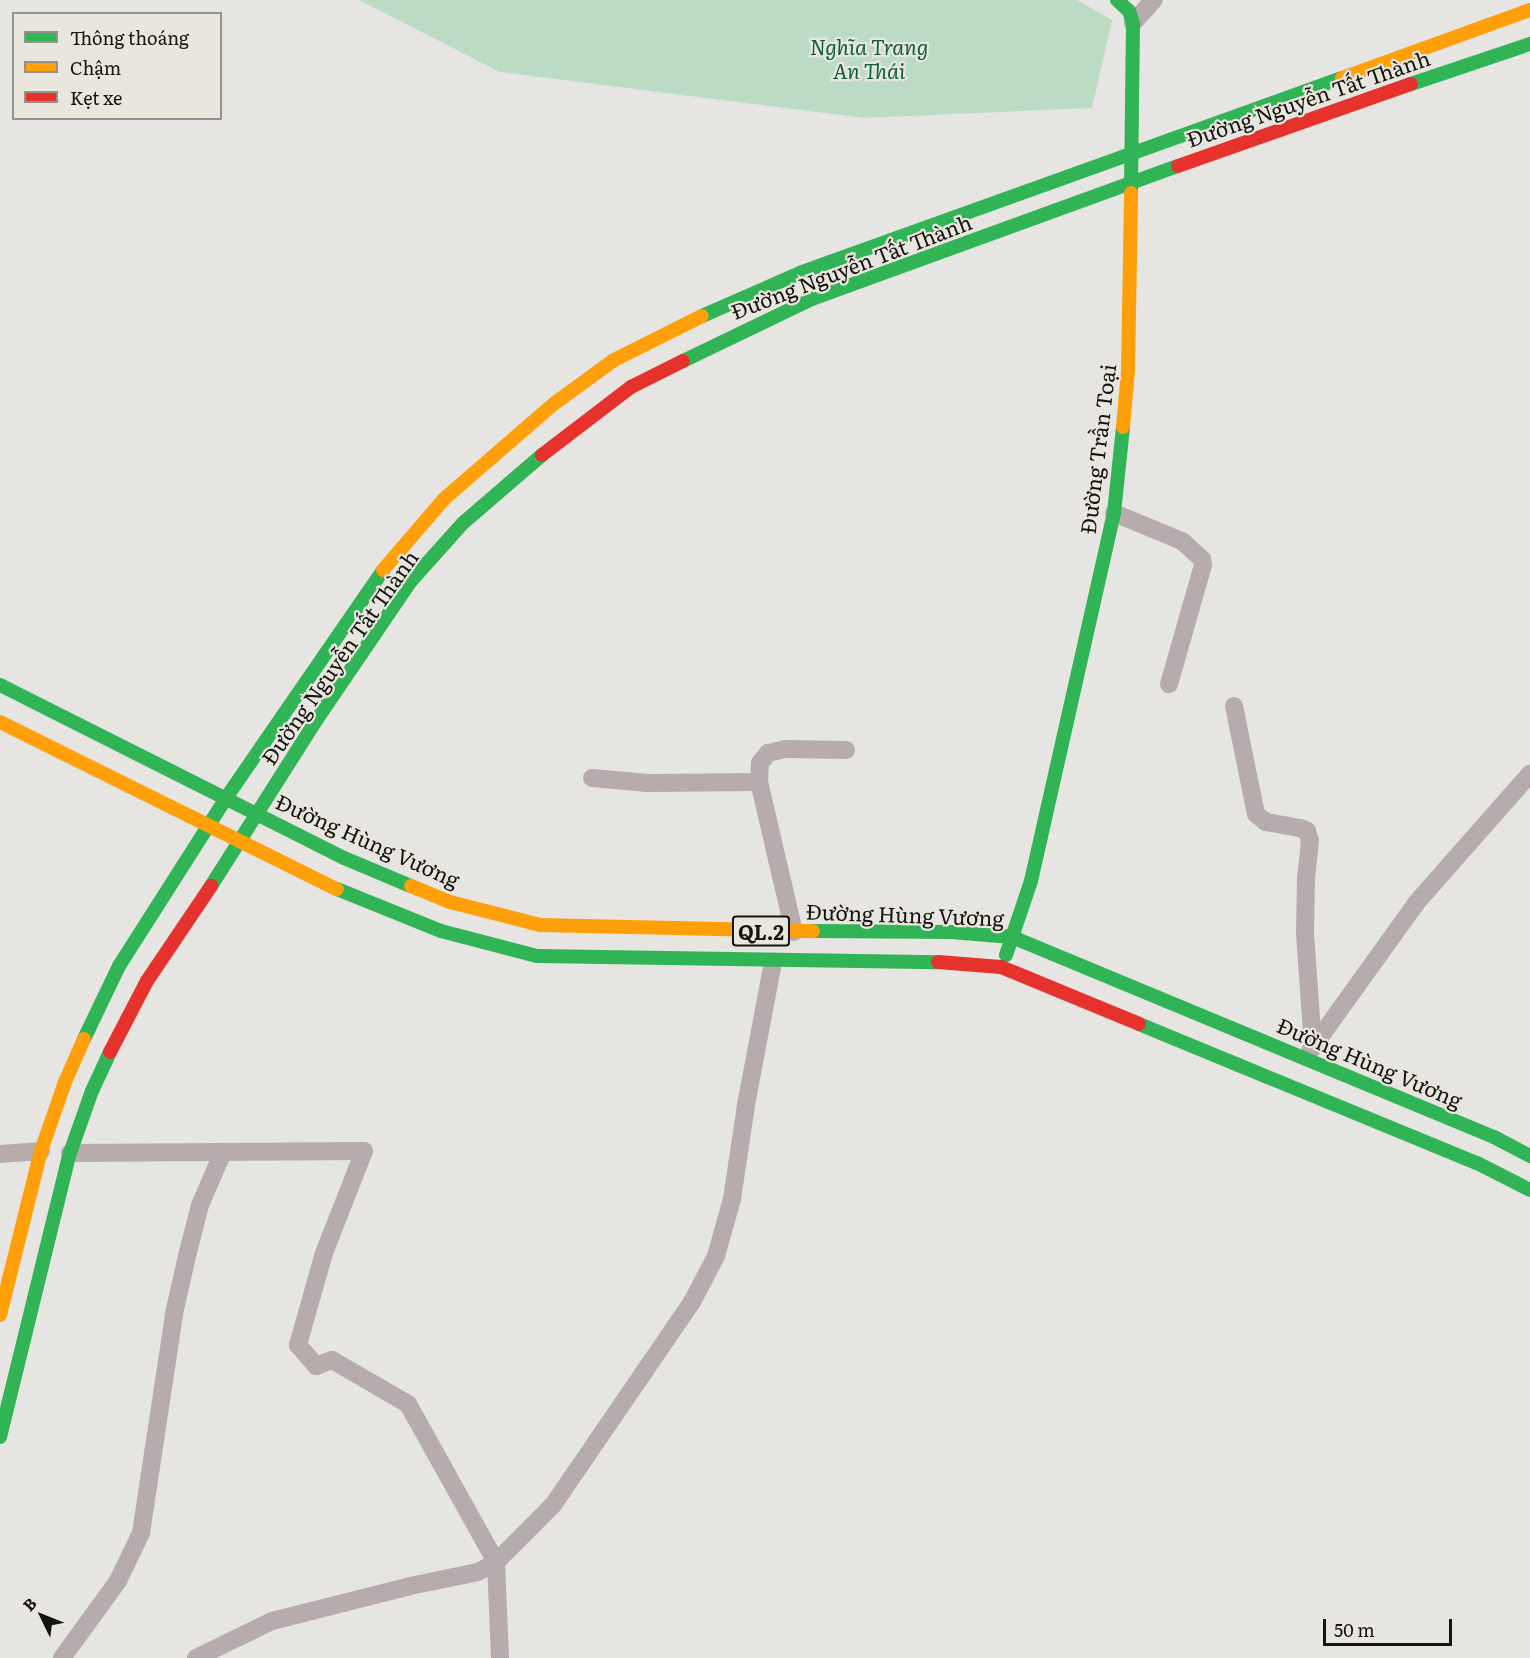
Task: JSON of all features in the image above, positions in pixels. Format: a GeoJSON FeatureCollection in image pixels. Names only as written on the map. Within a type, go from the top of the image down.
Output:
{"type":"FeatureCollection","features":[{"type":"Feature","properties":{"kind":"main road"},"geometry":{"type":"LineString","coordinates":[[1118,0],[1129,11],[1133,24]]}},
{"type":"Feature","properties":{"kind":"main road","name":"Đường Nguyễn Tất Thành"},"geometry":{"type":"LineString","coordinates":[[0,1315],[41,1151],[98,1006],[119,966],[226,798],[392,557],[444,499],[555,403],[615,360],[745,295],[961,214],[1530,10]]}},
{"type":"Feature","properties":{"kind":"main road","name":"Đường Trần Toại"},"geometry":{"type":"LineString","coordinates":[[1002,966],[1031,881],[1114,513],[1128,371],[1133,24]]}},
{"type":"Feature","properties":{"kind":"main road","name":"Đường Nguyễn Tất Thành"},"geometry":{"type":"LineString","coordinates":[[0,1437],[72,1145],[121,1027],[147,981],[241,842],[313,725],[411,581],[463,523],[556,442],[631,387],[749,327],[812,299],[1299,122],[1530,44]]}},
{"type":"Feature","properties":{"kind":"main road"},"geometry":{"type":"LineString","coordinates":[[961,214],[971,242]]}},
{"type":"Feature","properties":{"kind":"main road","name":"Đường Hùng Vương"},"geometry":{"type":"LineString","coordinates":[[0,685],[344,858],[450,902],[540,925],[794,932],[951,932],[1012,938],[1309,1052],[1494,1137],[1530,1156]]}},
{"type":"Feature","properties":{"kind":"main road","name":"QL.2"},"geometry":{"type":"LineString","coordinates":[[0,722],[327,885],[434,928],[537,956],[773,962],[946,962],[1002,966],[1477,1163],[1530,1190]]}},
{"type":"Feature","properties":{"kind":"main road"},"geometry":{"type":"LineString","coordinates":[[8,1334],[24,1338]]}},
{"type":"Feature","properties":{"kind":"street"},"geometry":{"type":"LineString","coordinates":[[1133,24],[1154,0]]}},
{"type":"Feature","properties":{"kind":"street"},"geometry":{"type":"LineString","coordinates":[[1114,513],[1182,541],[1202,559],[1203,565],[1169,684]]}},
{"type":"Feature","properties":{"kind":"street"},"geometry":{"type":"LineString","coordinates":[[1234,706],[1256,814],[1266,822],[1306,831],[1310,841],[1306,877],[1305,933],[1309,1052]]}},
{"type":"Feature","properties":{"kind":"street"},"geometry":{"type":"LineString","coordinates":[[794,932],[759,782],[760,763],[768,753],[786,749],[846,750]]}},
{"type":"Feature","properties":{"kind":"street"},"geometry":{"type":"LineString","coordinates":[[1309,1052],[1417,902],[1523,792],[1530,774]]}},
{"type":"Feature","properties":{"kind":"street"},"geometry":{"type":"LineString","coordinates":[[592,778],[648,783],[759,782]]}},
{"type":"Feature","properties":{"kind":"street"},"geometry":{"type":"LineString","coordinates":[[196,1658],[272,1621],[410,1586],[469,1574],[496,1562],[553,1505],[692,1302],[716,1256],[732,1199],[746,1105],[773,962]]}},
{"type":"Feature","properties":{"kind":"street"},"geometry":{"type":"LineString","coordinates":[[72,1145],[223,1152],[364,1151],[324,1253],[298,1345],[316,1366],[332,1360],[408,1404],[496,1562],[500,1658]]}},
{"type":"Feature","properties":{"kind":"street"},"geometry":{"type":"LineString","coordinates":[[0,1154],[41,1151]]}},
{"type":"Feature","properties":{"kind":"street"},"geometry":{"type":"LineString","coordinates":[[62,1658],[118,1581],[141,1533],[176,1309],[187,1256],[200,1205],[223,1152]]}},
{"type":"Feature","properties":{"kind":"green space","name":"Nghĩa Trang An Thái"},"geometry":{"type":"Polygon","coordinates":[[[359,0],[1077,0],[1112,20],[1092,108],[865,118],[500,72],[359,0]]]}},
{"type":"Feature","properties":{"kind":"traffic: fast"},"geometry":{"type":"LineString","coordinates":[[1117,0],[1129,11],[1133,23],[1131,193]]}},
{"type":"Feature","properties":{"kind":"traffic: fast"},"geometry":{"type":"LineString","coordinates":[[1411,84],[1530,44]]}},
{"type":"Feature","properties":{"kind":"traffic: fast"},"geometry":{"type":"LineString","coordinates":[[702,316],[802,272],[1342,78]]}},
{"type":"Feature","properties":{"kind":"traffic: fast"},"geometry":{"type":"LineString","coordinates":[[683,361],[812,299],[1178,166]]}},
{"type":"Feature","properties":{"kind":"traffic: fast"},"geometry":{"type":"LineString","coordinates":[[1006,955],[1031,881],[1114,513],[1123,427]]}},
{"type":"Feature","properties":{"kind":"traffic: fast"},"geometry":{"type":"LineString","coordinates":[[211,886],[313,725],[411,581],[463,523],[542,455]]}},
{"type":"Feature","properties":{"kind":"traffic: fast"},"geometry":{"type":"LineString","coordinates":[[84,1039],[119,966],[226,798],[383,570]]}},
{"type":"Feature","properties":{"kind":"traffic: fast"},"geometry":{"type":"LineString","coordinates":[[0,685],[344,858],[411,886]]}},
{"type":"Feature","properties":{"kind":"traffic: fast"},"geometry":{"type":"LineString","coordinates":[[337,889],[441,931],[537,956],[938,962]]}},
{"type":"Feature","properties":{"kind":"traffic: fast"},"geometry":{"type":"LineString","coordinates":[[813,931],[951,932],[1012,937],[1494,1137],[1530,1156]]}},
{"type":"Feature","properties":{"kind":"traffic: fast"},"geometry":{"type":"LineString","coordinates":[[1139,1024],[1477,1163],[1530,1190]]}},
{"type":"Feature","properties":{"kind":"traffic: fast"},"geometry":{"type":"LineString","coordinates":[[0,1437],[70,1153],[92,1091],[110,1052]]}},
{"type":"Feature","properties":{"kind":"traffic: slow"},"geometry":{"type":"LineString","coordinates":[[1342,78],[1530,10]]}},
{"type":"Feature","properties":{"kind":"traffic: slow"},"geometry":{"type":"LineString","coordinates":[[1123,427],[1128,371],[1131,193]]}},
{"type":"Feature","properties":{"kind":"traffic: slow"},"geometry":{"type":"LineString","coordinates":[[383,570],[444,499],[555,403],[614,360],[702,316]]}},
{"type":"Feature","properties":{"kind":"traffic: slow"},"geometry":{"type":"LineString","coordinates":[[0,722],[337,889]]}},
{"type":"Feature","properties":{"kind":"traffic: slow"},"geometry":{"type":"LineString","coordinates":[[411,886],[450,902],[540,925],[813,931]]}},
{"type":"Feature","properties":{"kind":"traffic: slow"},"geometry":{"type":"LineString","coordinates":[[0,1315],[41,1151],[65,1082],[84,1039]]}},
{"type":"Feature","properties":{"kind":"traffic: jam"},"geometry":{"type":"LineString","coordinates":[[1178,166],[1411,84]]}},
{"type":"Feature","properties":{"kind":"traffic: jam"},"geometry":{"type":"LineString","coordinates":[[542,455],[631,387],[683,361]]}},
{"type":"Feature","properties":{"kind":"traffic: jam"},"geometry":{"type":"LineString","coordinates":[[110,1052],[147,981],[211,886]]}},
{"type":"Feature","properties":{"kind":"traffic: jam"},"geometry":{"type":"LineString","coordinates":[[938,962],[1001,967],[1139,1024]]}}]}
